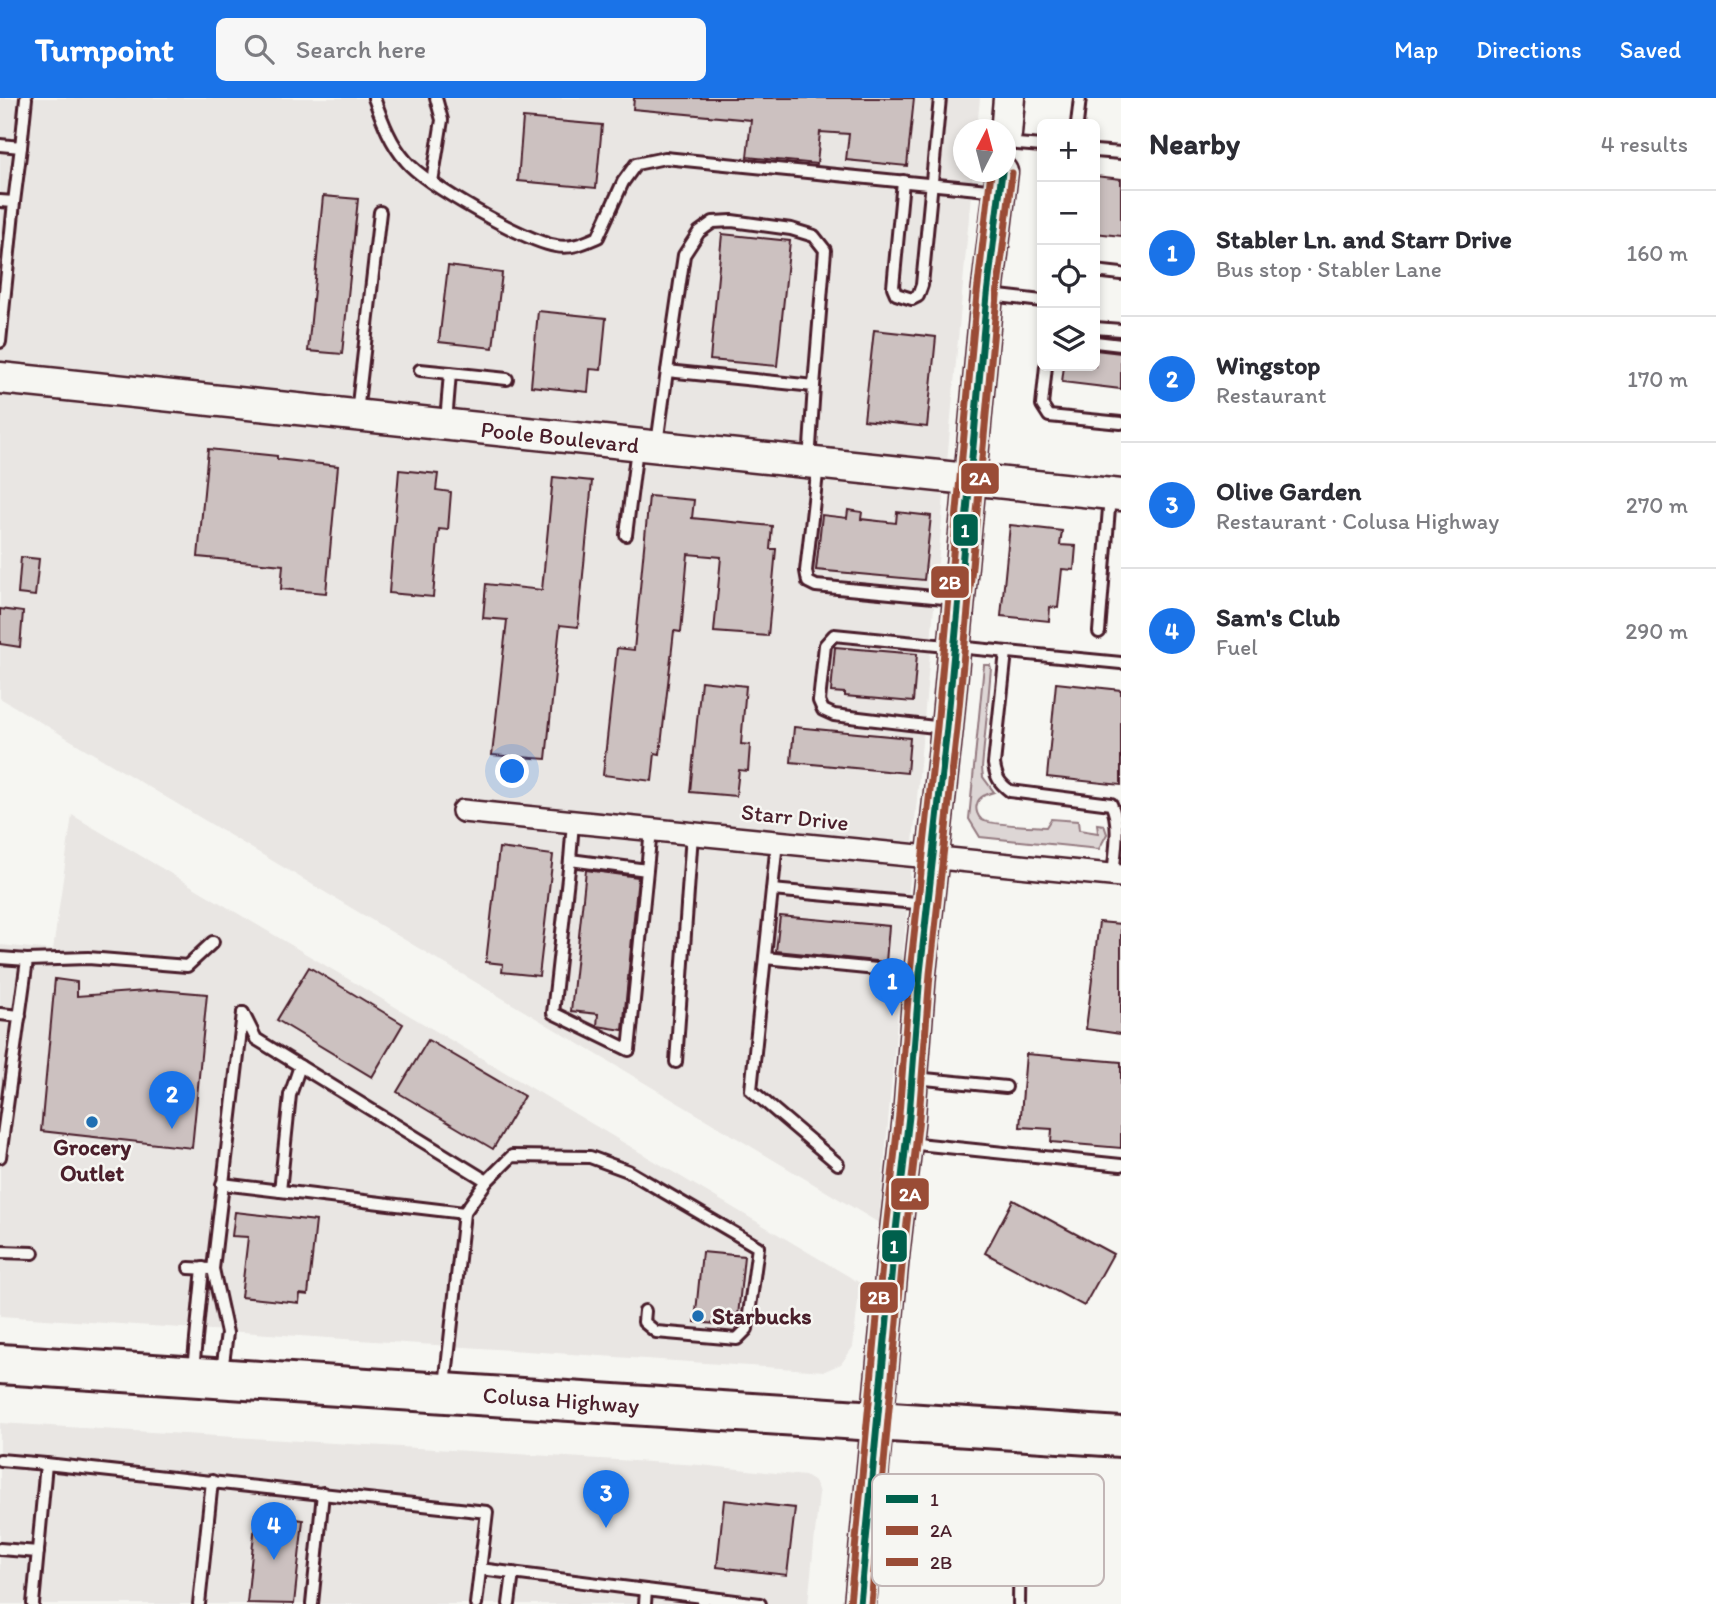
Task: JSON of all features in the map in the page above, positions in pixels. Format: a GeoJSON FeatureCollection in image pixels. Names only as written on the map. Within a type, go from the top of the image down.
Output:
{"type":"FeatureCollection","features":[{"type":"Feature","properties":{"kind":"highway","name":"Colusa Highway"},"geometry":{"type":"LineString","coordinates":[[0,1364],[1121,1437]]}},
{"type":"Feature","properties":{"kind":"main road"},"geometry":{"type":"LineString","coordinates":[[1007,119],[1009,98]]}},
{"type":"Feature","properties":{"kind":"main road"},"geometry":{"type":"LineString","coordinates":[[874,1474],[920,973],[947,728],[987,295],[1001,182]]}},
{"type":"Feature","properties":{"kind":"main road","name":"Poole Boulevard"},"geometry":{"type":"LineString","coordinates":[[0,378],[1116,494]]}},
{"type":"Feature","properties":{"kind":"main road"},"geometry":{"type":"LineString","coordinates":[[860,1604],[872,1489]]}},
{"type":"Feature","properties":{"kind":"street","name":"Starr Drive"},"geometry":{"type":"LineString","coordinates":[[463,811],[1117,875]]}},
{"type":"Feature","properties":{"kind":"lane"},"geometry":{"type":"LineString","coordinates":[[0,342],[26,98]]}},
{"type":"Feature","properties":{"kind":"lane"},"geometry":{"type":"LineString","coordinates":[[373,98],[384,127],[406,161],[432,182],[477,211],[556,246],[578,246],[598,237],[623,182],[636,164],[665,158],[933,184],[978,182]]}},
{"type":"Feature","properties":{"kind":"lane"},"geometry":{"type":"LineString","coordinates":[[432,182],[442,120],[436,98]]}},
{"type":"Feature","properties":{"kind":"lane"},"geometry":{"type":"LineString","coordinates":[[903,181],[893,287],[896,294],[912,299],[918,296],[922,285],[940,98]]}},
{"type":"Feature","properties":{"kind":"lane"},"geometry":{"type":"LineString","coordinates":[[1078,119],[1080,98]]}},
{"type":"Feature","properties":{"kind":"lane"},"geometry":{"type":"LineString","coordinates":[[1016,144],[1037,146]]}},
{"type":"Feature","properties":{"kind":"lane"},"geometry":{"type":"LineString","coordinates":[[0,145],[21,147]]}},
{"type":"Feature","properties":{"kind":"lane"},"geometry":{"type":"LineString","coordinates":[[1100,151],[1121,153]]}},
{"type":"Feature","properties":{"kind":"lane"},"geometry":{"type":"LineString","coordinates":[[0,201],[15,202]]}},
{"type":"Feature","properties":{"kind":"lane"},"geometry":{"type":"LineString","coordinates":[[357,415],[380,212]]}},
{"type":"Feature","properties":{"kind":"lane"},"geometry":{"type":"LineString","coordinates":[[626,535],[667,370],[684,255],[699,232],[713,222],[732,221],[791,229],[814,236],[825,250],[814,386],[814,463],[806,571],[808,582],[816,586],[958,600]]}},
{"type":"Feature","properties":{"kind":"lane"},"geometry":{"type":"LineString","coordinates":[[1100,272],[1121,274]]}},
{"type":"Feature","properties":{"kind":"lane"},"geometry":{"type":"LineString","coordinates":[[987,295],[1037,300]]}},
{"type":"Feature","properties":{"kind":"lane"},"geometry":{"type":"LineString","coordinates":[[1100,328],[1121,330]]}},
{"type":"Feature","properties":{"kind":"lane"},"geometry":{"type":"LineString","coordinates":[[1100,343],[1121,345]]}},
{"type":"Feature","properties":{"kind":"lane"},"geometry":{"type":"LineString","coordinates":[[420,370],[507,379]]}},
{"type":"Feature","properties":{"kind":"lane"},"geometry":{"type":"LineString","coordinates":[[667,370],[814,386]]}},
{"type":"Feature","properties":{"kind":"lane"},"geometry":{"type":"LineString","coordinates":[[1045,371],[1042,405],[1049,416],[1121,423]]}},
{"type":"Feature","properties":{"kind":"lane"},"geometry":{"type":"LineString","coordinates":[[445,425],[450,373]]}},
{"type":"Feature","properties":{"kind":"lane"},"geometry":{"type":"LineString","coordinates":[[1099,632],[1116,494]]}},
{"type":"Feature","properties":{"kind":"lane"},"geometry":{"type":"LineString","coordinates":[[947,728],[834,715],[823,710],[819,701],[825,645],[834,635],[1121,663]]}},
{"type":"Feature","properties":{"kind":"lane"},"geometry":{"type":"LineString","coordinates":[[1006,652],[994,764],[1000,785],[1010,791],[1111,804],[1115,810],[1117,825],[1117,875]]}},
{"type":"Feature","properties":{"kind":"lane"},"geometry":{"type":"LineString","coordinates":[[573,822],[553,1013],[629,1050],[651,830]]}},
{"type":"Feature","properties":{"kind":"lane"},"geometry":{"type":"LineString","coordinates":[[676,1062],[692,834]]}},
{"type":"Feature","properties":{"kind":"lane"},"geometry":{"type":"LineString","coordinates":[[778,842],[751,1090],[838,1164]]}},
{"type":"Feature","properties":{"kind":"lane"},"geometry":{"type":"LineString","coordinates":[[570,860],[647,870]]}},
{"type":"Feature","properties":{"kind":"lane"},"geometry":{"type":"LineString","coordinates":[[772,890],[929,904]]}},
{"type":"Feature","properties":{"kind":"lane"},"geometry":{"type":"LineString","coordinates":[[0,958],[88,958],[187,966],[212,942]]}},
{"type":"Feature","properties":{"kind":"lane"},"geometry":{"type":"LineString","coordinates":[[765,958],[920,973]]}},
{"type":"Feature","properties":{"kind":"lane"},"geometry":{"type":"LineString","coordinates":[[0,1157],[27,960]]}},
{"type":"Feature","properties":{"kind":"lane"},"geometry":{"type":"LineString","coordinates":[[207,1377],[208,1269],[222,1185],[243,1013],[256,1039],[487,1181]]}},
{"type":"Feature","properties":{"kind":"lane"},"geometry":{"type":"LineString","coordinates":[[0,1014],[20,1016]]}},
{"type":"Feature","properties":{"kind":"lane"},"geometry":{"type":"LineString","coordinates":[[279,1191],[290,1095],[300,1066]]}},
{"type":"Feature","properties":{"kind":"lane"},"geometry":{"type":"LineString","coordinates":[[912,1078],[1006,1087]]}},
{"type":"Feature","properties":{"kind":"lane"},"geometry":{"type":"LineString","coordinates":[[906,1143],[1121,1164]]}},
{"type":"Feature","properties":{"kind":"lane"},"geometry":{"type":"LineString","coordinates":[[444,1392],[464,1213],[487,1181],[512,1156],[590,1157],[628,1171],[758,1247],[747,1329],[737,1339],[656,1332],[645,1317]]}},
{"type":"Feature","properties":{"kind":"lane"},"geometry":{"type":"LineString","coordinates":[[222,1185],[464,1213]]}},
{"type":"Feature","properties":{"kind":"lane"},"geometry":{"type":"LineString","coordinates":[[0,1252],[33,1253]]}},
{"type":"Feature","properties":{"kind":"lane"},"geometry":{"type":"LineString","coordinates":[[189,1268],[208,1269]]}},
{"type":"Feature","properties":{"kind":"lane"},"geometry":{"type":"LineString","coordinates":[[207,1377],[227,1333],[208,1269]]}},
{"type":"Feature","properties":{"kind":"lane"},"geometry":{"type":"LineString","coordinates":[[0,1460],[486,1512],[476,1604]]}},
{"type":"Feature","properties":{"kind":"lane"},"geometry":{"type":"LineString","coordinates":[[33,1604],[46,1464]]}},
{"type":"Feature","properties":{"kind":"lane"},"geometry":{"type":"LineString","coordinates":[[199,1604],[212,1481]]}},
{"type":"Feature","properties":{"kind":"lane"},"geometry":{"type":"LineString","coordinates":[[312,1604],[323,1493]]}},
{"type":"Feature","properties":{"kind":"lane"},"geometry":{"type":"LineString","coordinates":[[0,1549],[38,1552]]}},
{"type":"Feature","properties":{"kind":"lane"},"geometry":{"type":"LineString","coordinates":[[480,1569],[703,1600],[760,1604]]}},
{"type":"Feature","properties":{"kind":"lane"},"geometry":{"type":"LineString","coordinates":[[509,1604],[513,1573]]}},
{"type":"Feature","properties":{"kind":"lane"},"geometry":{"type":"LineString","coordinates":[[1019,1586],[1019,1604]]}},
{"type":"Feature","properties":{"kind":"lane"},"geometry":{"type":"LineString","coordinates":[[645,1604],[646,1590]]}},
{"type":"Feature","properties":{"kind":"shaded area"},"geometry":{"type":"Polygon","coordinates":[[[0,98],[980,98],[978,119],[953,119],[953,182],[972,182],[879,1223],[0,698],[0,98]]]}},
{"type":"Feature","properties":{"kind":"shaded area"},"geometry":{"type":"Polygon","coordinates":[[[984,665],[990,665],[991,668],[982,768],[983,777],[994,792],[978,801],[976,809],[979,817],[994,823],[1046,827],[1051,819],[1078,821],[1079,830],[1098,833],[1097,824],[1104,825],[1107,834],[1099,849],[980,837],[969,819],[984,665]]]}},
{"type":"Feature","properties":{"kind":"shaded area"},"geometry":{"type":"Polygon","coordinates":[[[72,815],[860,1283],[853,1347],[841,1364],[825,1371],[0,1316],[0,945],[53,950],[72,815]]]}},
{"type":"Feature","properties":{"kind":"shaded area"},"geometry":{"type":"Polygon","coordinates":[[[0,1423],[700,1465],[805,1476],[816,1483],[819,1494],[808,1604],[0,1604],[0,1423]]]}},
{"type":"Feature","properties":{"kind":"building"},"geometry":{"type":"Polygon","coordinates":[[[634,98],[914,98],[907,166],[846,160],[849,134],[820,132],[817,164],[747,157],[751,120],[633,109],[634,98]]]}},
{"type":"Feature","properties":{"kind":"building"},"geometry":{"type":"Polygon","coordinates":[[[523,118],[602,125],[596,188],[518,181],[523,118]]]}},
{"type":"Feature","properties":{"kind":"building"},"geometry":{"type":"Polygon","coordinates":[[[1100,177],[1121,179],[1121,236],[1100,234],[1100,177]]]}},
{"type":"Feature","properties":{"kind":"building"},"geometry":{"type":"Polygon","coordinates":[[[323,196],[358,199],[342,354],[308,351],[323,196]]]}},
{"type":"Feature","properties":{"kind":"building"},"geometry":{"type":"Polygon","coordinates":[[[722,234],[790,241],[777,366],[710,360],[722,234]]]}},
{"type":"Feature","properties":{"kind":"building"},"geometry":{"type":"Polygon","coordinates":[[[448,266],[502,273],[493,348],[439,342],[448,266]]]}},
{"type":"Feature","properties":{"kind":"building"},"geometry":{"type":"Polygon","coordinates":[[[538,311],[606,318],[601,370],[590,369],[588,392],[531,386],[538,311]]]}},
{"type":"Feature","properties":{"kind":"building"},"geometry":{"type":"Polygon","coordinates":[[[874,330],[936,337],[927,427],[864,420],[874,330]]]}},
{"type":"Feature","properties":{"kind":"building"},"geometry":{"type":"Polygon","coordinates":[[[1100,351],[1121,353],[1121,389],[1062,382],[1063,371],[1100,371],[1100,351]]]}},
{"type":"Feature","properties":{"kind":"building"},"geometry":{"type":"Polygon","coordinates":[[[208,449],[338,466],[326,593],[281,589],[283,565],[198,557],[208,449]]]}},
{"type":"Feature","properties":{"kind":"building"},"geometry":{"type":"Polygon","coordinates":[[[399,470],[438,474],[436,490],[451,492],[448,530],[439,529],[433,597],[389,593],[399,470]]]}},
{"type":"Feature","properties":{"kind":"building"},"geometry":{"type":"Polygon","coordinates":[[[553,477],[592,481],[578,627],[560,625],[546,759],[492,755],[507,620],[483,618],[486,584],[542,590],[553,477]]]}},
{"type":"Feature","properties":{"kind":"building"},"geometry":{"type":"Polygon","coordinates":[[[649,496],[694,500],[692,518],[772,526],[770,549],[776,549],[768,636],[714,632],[721,557],[688,554],[681,632],[674,631],[660,754],[655,753],[652,781],[603,775],[617,648],[634,650],[649,496]]]}},
{"type":"Feature","properties":{"kind":"building"},"geometry":{"type":"Polygon","coordinates":[[[848,510],[862,512],[861,519],[896,523],[897,512],[931,516],[924,580],[816,570],[822,515],[847,518],[848,510]]]}},
{"type":"Feature","properties":{"kind":"building"},"geometry":{"type":"Polygon","coordinates":[[[1010,525],[1062,531],[1060,545],[1076,546],[1074,570],[1062,569],[1058,608],[1050,607],[1049,621],[1001,616],[1010,525]]]}},
{"type":"Feature","properties":{"kind":"building"},"geometry":{"type":"Polygon","coordinates":[[[21,557],[39,559],[35,596],[18,594],[21,557]]]}},
{"type":"Feature","properties":{"kind":"building"},"geometry":{"type":"Polygon","coordinates":[[[0,609],[23,612],[20,647],[0,644],[0,609]]]}},
{"type":"Feature","properties":{"kind":"building"},"geometry":{"type":"Polygon","coordinates":[[[835,647],[917,654],[913,702],[845,696],[845,693],[831,692],[835,647]]]}},
{"type":"Feature","properties":{"kind":"building"},"geometry":{"type":"Polygon","coordinates":[[[701,681],[746,686],[741,744],[750,745],[748,771],[739,770],[736,796],[690,792],[701,681]]]}},
{"type":"Feature","properties":{"kind":"building"},"geometry":{"type":"Polygon","coordinates":[[[1056,683],[1121,690],[1121,785],[1047,777],[1056,683]]]}},
{"type":"Feature","properties":{"kind":"building"},"geometry":{"type":"Polygon","coordinates":[[[794,727],[910,738],[907,773],[791,762],[794,727]]]}},
{"type":"Feature","properties":{"kind":"building"},"geometry":{"type":"Polygon","coordinates":[[[499,848],[553,855],[539,976],[502,972],[503,964],[486,962],[499,848]]]}},
{"type":"Feature","properties":{"kind":"building"},"geometry":{"type":"Polygon","coordinates":[[[586,870],[638,877],[623,1030],[597,1026],[598,1014],[571,1011],[586,870]]]}},
{"type":"Feature","properties":{"kind":"building"},"geometry":{"type":"Polygon","coordinates":[[[780,916],[889,926],[886,962],[776,951],[780,916]]]}},
{"type":"Feature","properties":{"kind":"building"},"geometry":{"type":"Polygon","coordinates":[[[1099,922],[1121,924],[1121,1034],[1086,1029],[1099,922]]]}},
{"type":"Feature","properties":{"kind":"building"},"geometry":{"type":"Polygon","coordinates":[[[309,967],[403,1024],[372,1077],[277,1020],[309,967]]]}},
{"type":"Feature","properties":{"kind":"building"},"geometry":{"type":"Polygon","coordinates":[[[55,979],[77,982],[77,996],[160,990],[207,994],[192,1148],[41,1131],[55,979]]]}},
{"type":"Feature","properties":{"kind":"building"},"geometry":{"type":"Polygon","coordinates":[[[428,1040],[524,1096],[493,1149],[397,1092],[428,1040]]]}},
{"type":"Feature","properties":{"kind":"building"},"geometry":{"type":"Polygon","coordinates":[[[1026,1054],[1121,1062],[1121,1148],[1051,1142],[1052,1129],[1020,1127],[1026,1054]]]}},
{"type":"Feature","properties":{"kind":"building"},"geometry":{"type":"Polygon","coordinates":[[[1013,1200],[1113,1254],[1084,1306],[985,1253],[1013,1200]]]}},
{"type":"Feature","properties":{"kind":"building"},"geometry":{"type":"Polygon","coordinates":[[[235,1212],[316,1221],[308,1295],[300,1294],[299,1303],[241,1297],[248,1237],[232,1236],[235,1212]]]}},
{"type":"Feature","properties":{"kind":"building"},"geometry":{"type":"Polygon","coordinates":[[[702,1252],[744,1256],[737,1326],[695,1322],[702,1252]]]}},
{"type":"Feature","properties":{"kind":"building"},"geometry":{"type":"Polygon","coordinates":[[[724,1500],[795,1508],[787,1575],[717,1567],[724,1500]]]}},
{"type":"Feature","properties":{"kind":"building"},"geometry":{"type":"Polygon","coordinates":[[[256,1514],[303,1520],[294,1604],[247,1603],[256,1514]]]}},
{"type":"Feature","properties":{"kind":"transit line","name":"2B"},"geometry":{"type":"LineString","coordinates":[[850,1603],[990,182]]}},
{"type":"Feature","properties":{"kind":"transit line","name":"1"},"geometry":{"type":"LineString","coordinates":[[872,1474],[909,1116],[920,973],[947,728],[987,295],[1001,182]]}},
{"type":"Feature","properties":{"kind":"transit line","name":"2A"},"geometry":{"type":"LineString","coordinates":[[883,1474],[997,296],[1011,182]]}},
{"type":"Feature","properties":{"kind":"transit line","name":"1"},"geometry":{"type":"LineString","coordinates":[[860,1604],[872,1477]]}},
{"type":"Feature","properties":{"kind":"transit line","name":"2A"},"geometry":{"type":"LineString","coordinates":[[871,1604],[873,1586]]}},
{"type":"Feature","properties":{"kind":"place","name":"Stabler Ln. and Starr Drive"},"geometry":{"type":"Point","coordinates":[892,1016]}},
{"type":"Feature","properties":{"kind":"place","name":"Grocery Outlet"},"geometry":{"type":"Point","coordinates":[92,1122]}},
{"type":"Feature","properties":{"kind":"place","name":"Wingstop"},"geometry":{"type":"Point","coordinates":[172,1129]}},
{"type":"Feature","properties":{"kind":"place","name":"Starbucks"},"geometry":{"type":"Point","coordinates":[698,1316]}},
{"type":"Feature","properties":{"kind":"place","name":"Olive Garden"},"geometry":{"type":"Point","coordinates":[606,1528]}},
{"type":"Feature","properties":{"kind":"place","name":"Sam's Club"},"geometry":{"type":"Point","coordinates":[274,1560]}}]}
